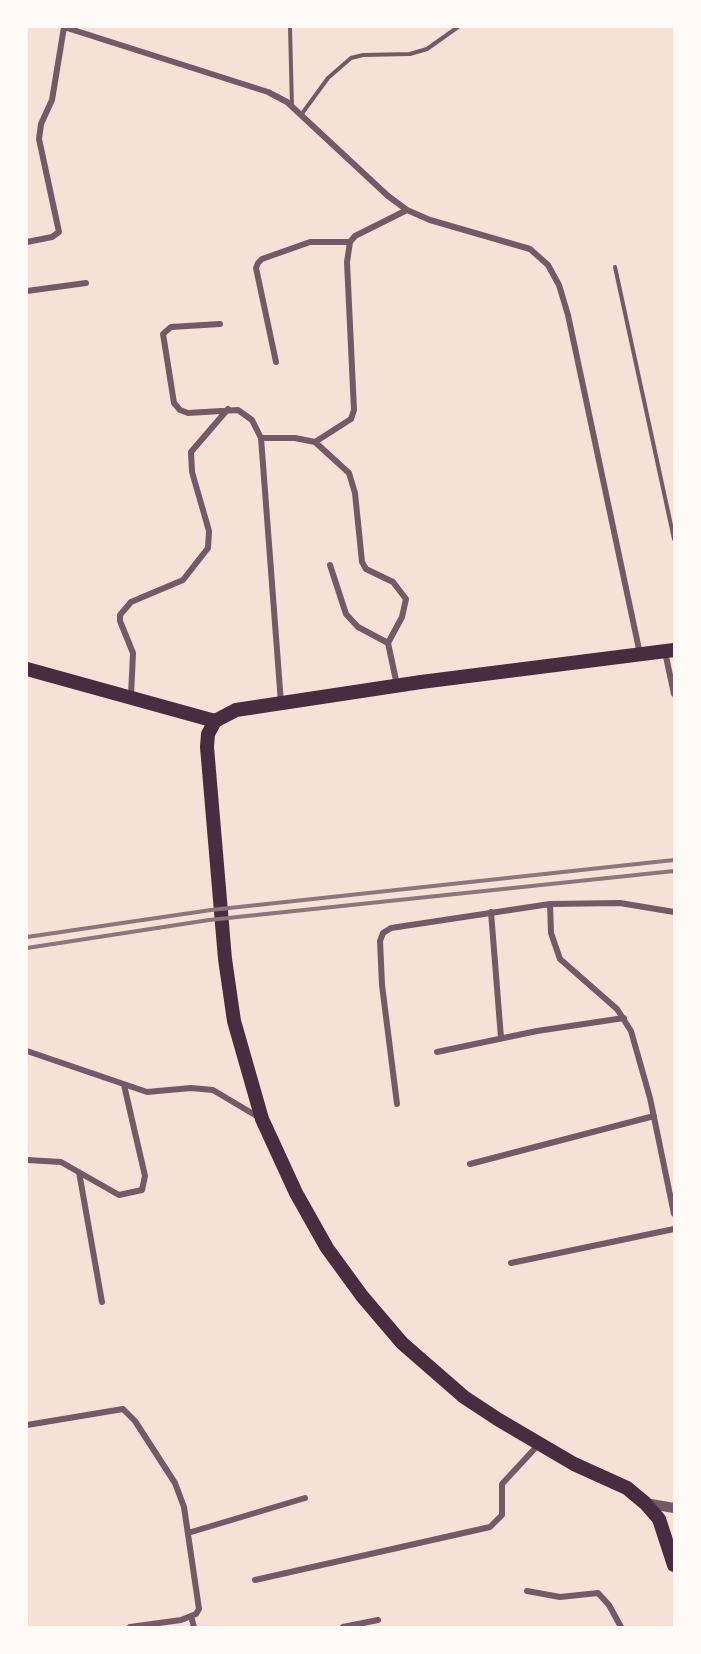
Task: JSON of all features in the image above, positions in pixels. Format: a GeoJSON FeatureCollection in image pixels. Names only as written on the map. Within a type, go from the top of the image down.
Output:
{"type":"FeatureCollection","features":[{"type":"Feature","properties":{"kind":"main road"},"geometry":{"type":"LineString","coordinates":[[669,651],[397,685],[236,710],[215,721],[208,734],[207,747],[225,959],[234,1021],[261,1119],[296,1193],[327,1248],[368,1304],[402,1343],[464,1397],[539,1444],[627,1488],[645,1503],[659,1519],[674,1565]]}},
{"type":"Feature","properties":{"kind":"main road"},"geometry":{"type":"LineString","coordinates":[[27,669],[215,721]]}},
{"type":"Feature","properties":{"kind":"street"},"geometry":{"type":"LineString","coordinates":[[27,242],[52,237],[59,232],[39,139],[41,124],[52,100],[64,27],[268,92],[292,107],[388,196],[407,210],[430,220],[530,249],[548,265],[559,285],[568,315],[640,654]]}},
{"type":"Feature","properties":{"kind":"street"},"geometry":{"type":"LineString","coordinates":[[315,442],[345,424],[351,419],[354,410],[347,262],[350,242],[355,236],[407,210]]}},
{"type":"Feature","properties":{"kind":"street"},"geometry":{"type":"LineString","coordinates":[[276,362],[256,268],[258,264],[262,259],[310,242],[350,242]]}},
{"type":"Feature","properties":{"kind":"street"},"geometry":{"type":"LineString","coordinates":[[27,291],[87,283]]}},
{"type":"Feature","properties":{"kind":"street"},"geometry":{"type":"LineString","coordinates":[[220,324],[171,327],[163,334],[174,403],[180,410],[188,413],[228,409],[244,412],[252,420],[261,438],[280,703]]}},
{"type":"Feature","properties":{"kind":"street"},"geometry":{"type":"LineString","coordinates":[[131,696],[133,652],[120,621],[120,615],[130,602],[183,580],[208,548],[209,531],[192,472],[191,452],[228,409]]}},
{"type":"Feature","properties":{"kind":"street"},"geometry":{"type":"LineString","coordinates":[[261,438],[295,438],[315,442],[342,464],[352,480],[362,562],[366,569],[393,582],[406,599],[402,617],[388,643],[397,685]]}},
{"type":"Feature","properties":{"kind":"street"},"geometry":{"type":"LineString","coordinates":[[330,565],[342,604],[351,620],[388,643]]}},
{"type":"Feature","properties":{"kind":"street"},"geometry":{"type":"LineString","coordinates":[[669,651],[674,694]]}},
{"type":"Feature","properties":{"kind":"street"},"geometry":{"type":"LineString","coordinates":[[398,1104],[382,985],[380,941],[383,933],[391,927],[406,923],[550,904],[620,903],[674,912]]}},
{"type":"Feature","properties":{"kind":"street"},"geometry":{"type":"LineString","coordinates":[[550,904],[551,933],[560,959],[605,997],[624,1018],[636,1044],[654,1116],[674,1214]]}},
{"type":"Feature","properties":{"kind":"street"},"geometry":{"type":"LineString","coordinates":[[490,912],[501,1038]]}},
{"type":"Feature","properties":{"kind":"street"},"geometry":{"type":"LineString","coordinates":[[437,1052],[501,1038],[624,1018]]}},
{"type":"Feature","properties":{"kind":"street"},"geometry":{"type":"LineString","coordinates":[[27,1052],[154,1093],[191,1088],[213,1090],[261,1119]]}},
{"type":"Feature","properties":{"kind":"street"},"geometry":{"type":"LineString","coordinates":[[27,1160],[53,1160],[119,1195],[137,1193],[145,1185],[124,1085]]}},
{"type":"Feature","properties":{"kind":"street"},"geometry":{"type":"LineString","coordinates":[[470,1164],[654,1116]]}},
{"type":"Feature","properties":{"kind":"street"},"geometry":{"type":"LineString","coordinates":[[79,1172],[102,1302]]}},
{"type":"Feature","properties":{"kind":"street"},"geometry":{"type":"LineString","coordinates":[[511,1263],[674,1229]]}},
{"type":"Feature","properties":{"kind":"street"},"geometry":{"type":"LineString","coordinates":[[27,1425],[123,1410],[135,1421],[171,1475],[184,1508],[199,1603],[196,1614],[191,1616],[130,1627]]}},
{"type":"Feature","properties":{"kind":"street"},"geometry":{"type":"LineString","coordinates":[[255,1580],[490,1527],[502,1515],[502,1484],[539,1444]]}},
{"type":"Feature","properties":{"kind":"street"},"geometry":{"type":"LineString","coordinates":[[188,1533],[306,1498]]}},
{"type":"Feature","properties":{"kind":"street"},"geometry":{"type":"LineString","coordinates":[[645,1503],[674,1508]]}},
{"type":"Feature","properties":{"kind":"street"},"geometry":{"type":"LineString","coordinates":[[527,1591],[560,1597],[598,1593],[609,1605],[621,1627]]}},
{"type":"Feature","properties":{"kind":"street"},"geometry":{"type":"LineString","coordinates":[[191,1616],[194,1627]]}},
{"type":"Feature","properties":{"kind":"street"},"geometry":{"type":"LineString","coordinates":[[343,1627],[378,1620]]}},
{"type":"Feature","properties":{"kind":"lane"},"geometry":{"type":"LineString","coordinates":[[290,27],[292,107]]}},
{"type":"Feature","properties":{"kind":"lane"},"geometry":{"type":"LineString","coordinates":[[301,115],[328,78],[351,58],[363,55],[410,54],[427,49],[458,27]]}},
{"type":"Feature","properties":{"kind":"lane"},"geometry":{"type":"LineString","coordinates":[[615,267],[674,539]]}},
{"type":"Feature","properties":{"kind":"railway"},"geometry":{"type":"LineString","coordinates":[[27,937],[211,910],[674,860]]}},
{"type":"Feature","properties":{"kind":"railway"},"geometry":{"type":"LineString","coordinates":[[27,948],[209,920],[674,871]]}}]}
